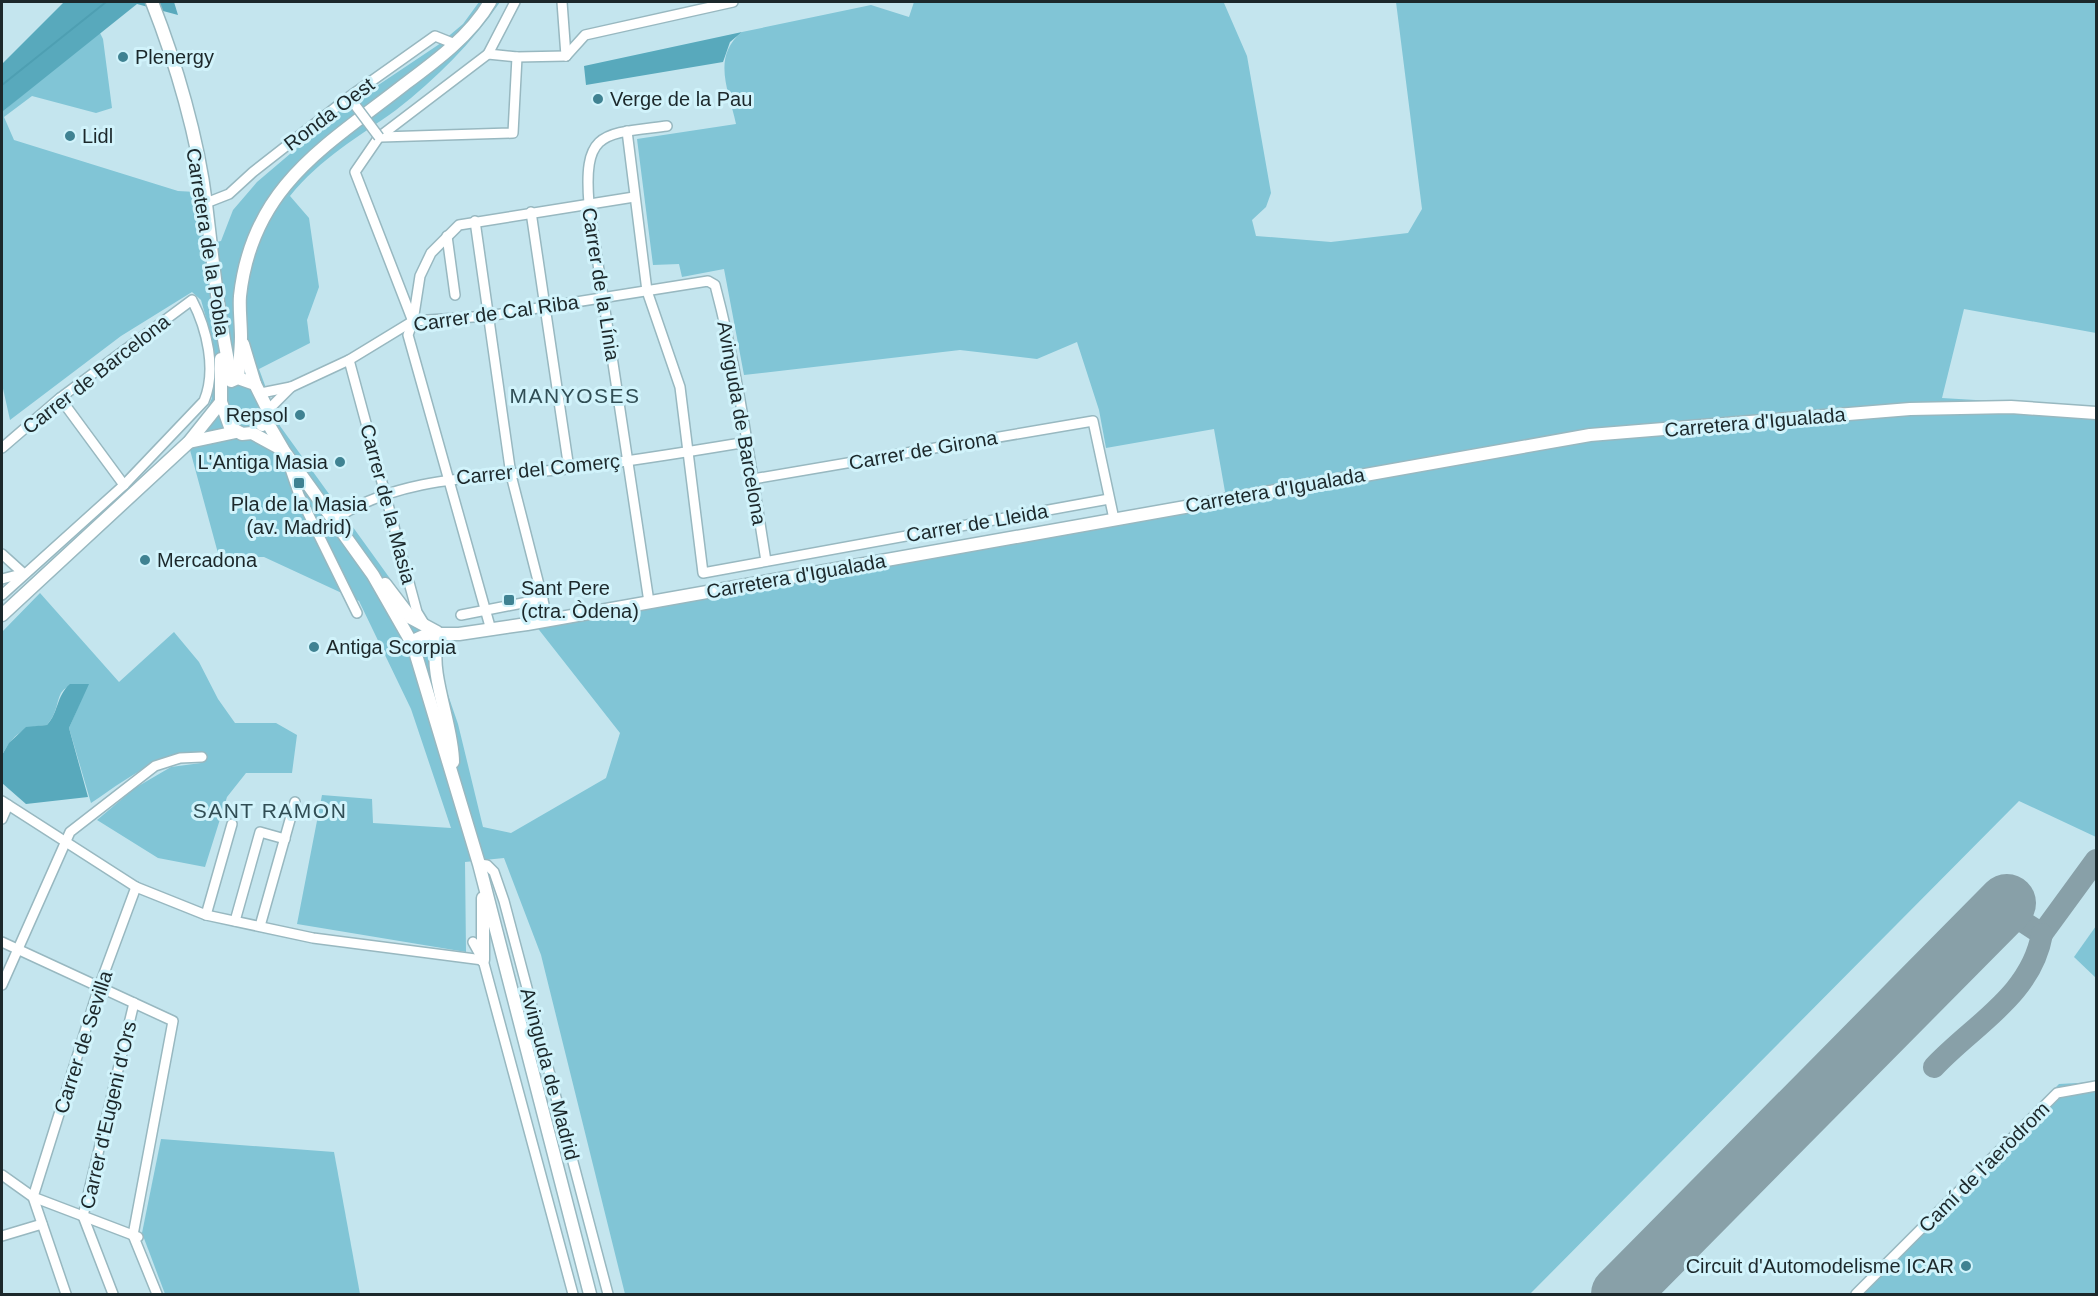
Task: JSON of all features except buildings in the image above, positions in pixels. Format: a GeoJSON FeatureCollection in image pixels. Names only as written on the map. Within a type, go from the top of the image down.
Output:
{"type":"FeatureCollection","features":[{"type":"Feature","properties":{"kind":"street","name":"Carretera de la Pobla"},"geometry":{"type":"LineString","coordinates":[[152,2],[187,112],[206,203],[220,328],[235,379]]}},
{"type":"Feature","properties":{"kind":"street"},"geometry":{"type":"LineString","coordinates":[[2,615],[189,442],[235,379],[241,337],[240,297],[253,236],[287,180],[313,156],[455,44],[490,2]]}},
{"type":"Feature","properties":{"kind":"street"},"geometry":{"type":"LineString","coordinates":[[413,321],[355,172],[379,137],[488,54],[515,2]]}},
{"type":"Feature","properties":{"kind":"street"},"geometry":{"type":"LineString","coordinates":[[562,2],[566,56]]}},
{"type":"Feature","properties":{"kind":"street"},"geometry":{"type":"LineString","coordinates":[[488,54],[517,57],[566,56],[585,35],[733,2]]}},
{"type":"Feature","properties":{"kind":"street","name":"Ronda Oest"},"geometry":{"type":"LineString","coordinates":[[206,203],[229,194],[349,97],[435,36],[455,44]]}},
{"type":"Feature","properties":{"kind":"street"},"geometry":{"type":"LineString","coordinates":[[379,137],[513,133],[517,57]]}},
{"type":"Feature","properties":{"kind":"street"},"geometry":{"type":"LineString","coordinates":[[349,97],[379,137]]}},
{"type":"Feature","properties":{"kind":"street","name":"Carrer de la Línia"},"geometry":{"type":"LineString","coordinates":[[649,602],[589,204],[586,170],[591,154],[599,142],[612,134],[667,126]]}},
{"type":"Feature","properties":{"kind":"street"},"geometry":{"type":"LineString","coordinates":[[627,131],[647,291],[680,387],[688,451]]}},
{"type":"Feature","properties":{"kind":"street"},"geometry":{"type":"LineString","coordinates":[[491,630],[408,335],[413,321],[420,276],[431,253],[459,225],[634,197]]}},
{"type":"Feature","properties":{"kind":"street"},"geometry":{"type":"LineString","coordinates":[[531,212],[569,469]]}},
{"type":"Feature","properties":{"kind":"street"},"geometry":{"type":"LineString","coordinates":[[475,221],[511,475],[548,620]]}},
{"type":"Feature","properties":{"kind":"street"},"geometry":{"type":"LineString","coordinates":[[447,236],[455,295]]}},
{"type":"Feature","properties":{"kind":"street","name":"Carrer de Cal Riba"},"geometry":{"type":"LineString","coordinates":[[258,388],[291,387],[349,360],[413,321],[488,316],[708,281],[715,285]]}},
{"type":"Feature","properties":{"kind":"street","name":"Avinguda de Barcelona"},"geometry":{"type":"LineString","coordinates":[[715,285],[747,442],[765,561]]}},
{"type":"Feature","properties":{"kind":"street","name":"Carrer de Barcelona"},"geometry":{"type":"LineString","coordinates":[[2,448],[60,398],[192,300],[204,324],[208,390],[198,410],[166,442]]}},
{"type":"Feature","properties":{"kind":"street"},"geometry":{"type":"LineString","coordinates":[[220,328],[221,399],[225,418],[236,432]]}},
{"type":"Feature","properties":{"kind":"street"},"geometry":{"type":"LineString","coordinates":[[241,337],[267,415],[284,451],[299,495],[357,613]]}},
{"type":"Feature","properties":{"kind":"street","name":"Carrer de la Masia"},"geometry":{"type":"LineString","coordinates":[[349,360],[388,495],[417,612],[433,633]]}},
{"type":"Feature","properties":{"kind":"street"},"geometry":{"type":"LineString","coordinates":[[235,379],[258,388]]}},
{"type":"Feature","properties":{"kind":"street","name":"Carrer de Cal Riba"},"geometry":{"type":"LineString","coordinates":[[267,415],[291,387]]}},
{"type":"Feature","properties":{"kind":"street"},"geometry":{"type":"LineString","coordinates":[[60,398],[124,485]]}},
{"type":"Feature","properties":{"kind":"street","name":"Carretera d'Igualada"},"geometry":{"type":"LineString","coordinates":[[413,645],[433,633],[459,634],[491,630],[1590,435],[1910,410],[2011,407],[2097,414]]}},
{"type":"Feature","properties":{"kind":"street"},"geometry":{"type":"LineString","coordinates":[[252,434],[267,415]]}},
{"type":"Feature","properties":{"kind":"street","name":"Carrer de Girona"},"geometry":{"type":"LineString","coordinates":[[753,479],[1093,421],[1109,499]]}},
{"type":"Feature","properties":{"kind":"street"},"geometry":{"type":"LineString","coordinates":[[189,442],[236,432],[252,434],[284,451],[374,575],[390,588],[411,618],[433,633],[436,665],[453,743],[454,775]]}},
{"type":"Feature","properties":{"kind":"street"},"geometry":{"type":"LineString","coordinates":[[2,595],[26,570],[124,485],[166,442],[175,454]]}},
{"type":"Feature","properties":{"kind":"street","name":"Carrer del Comerç"},"geometry":{"type":"LineString","coordinates":[[335,519],[346,511],[388,495],[448,478],[569,469],[747,442]]}},
{"type":"Feature","properties":{"kind":"street","name":"Carrer de Lleida"},"geometry":{"type":"LineString","coordinates":[[688,451],[703,573],[1109,499]]}},
{"type":"Feature","properties":{"kind":"street"},"geometry":{"type":"LineString","coordinates":[[1109,499],[1114,519]]}},
{"type":"Feature","properties":{"kind":"street"},"geometry":{"type":"LineString","coordinates":[[2,554],[26,570]]}},
{"type":"Feature","properties":{"kind":"street"},"geometry":{"type":"LineString","coordinates":[[2,579],[26,570],[54,566]]}},
{"type":"Feature","properties":{"kind":"street","name":"Avinguda de Madrid"},"geometry":{"type":"LineString","coordinates":[[374,575],[413,645],[454,775],[484,882],[590,1294]]}},
{"type":"Feature","properties":{"kind":"street"},"geometry":{"type":"LineString","coordinates":[[461,615],[543,599]]}},
{"type":"Feature","properties":{"kind":"street"},"geometry":{"type":"LineString","coordinates":[[2,985],[70,832],[155,766],[180,758],[202,757]]}},
{"type":"Feature","properties":{"kind":"street"},"geometry":{"type":"LineString","coordinates":[[260,926],[295,802]]}},
{"type":"Feature","properties":{"kind":"street"},"geometry":{"type":"LineString","coordinates":[[2,819],[5,803],[136,887],[206,915],[314,938],[483,960],[484,882]]}},
{"type":"Feature","properties":{"kind":"street"},"geometry":{"type":"LineString","coordinates":[[206,915],[232,824]]}},
{"type":"Feature","properties":{"kind":"street"},"geometry":{"type":"LineString","coordinates":[[235,921],[260,832],[285,840]]}},
{"type":"Feature","properties":{"kind":"street","name":"Avinguda de Madrid"},"geometry":{"type":"LineString","coordinates":[[479,864],[487,865],[494,872],[504,901],[608,1294]]}},
{"type":"Feature","properties":{"kind":"street","name":"Carrer de Sevilla"},"geometry":{"type":"LineString","coordinates":[[33,1197],[99,987],[136,887]]}},
{"type":"Feature","properties":{"kind":"street"},"geometry":{"type":"LineString","coordinates":[[2,942],[173,1021],[136,1236],[157,1294]]}},
{"type":"Feature","properties":{"kind":"street","name":"Avinguda de Madrid"},"geometry":{"type":"LineString","coordinates":[[473,942],[483,960],[573,1294]]}},
{"type":"Feature","properties":{"kind":"street","name":"Carrer d'Eugeni d'Ors"},"geometry":{"type":"LineString","coordinates":[[113,1294],[83,1216],[134,1003]]}},
{"type":"Feature","properties":{"kind":"street","name":"Camí de l'aeròdrom"},"geometry":{"type":"LineString","coordinates":[[1856,1294],[2057,1093],[2097,1086]]}},
{"type":"Feature","properties":{"kind":"street"},"geometry":{"type":"LineString","coordinates":[[2,1175],[33,1197],[136,1236]]}},
{"type":"Feature","properties":{"kind":"street"},"geometry":{"type":"LineString","coordinates":[[33,1197],[66,1294]]}},
{"type":"Feature","properties":{"kind":"street"},"geometry":{"type":"LineString","coordinates":[[2,1236],[42,1224]]}},
{"type":"Feature","properties":{"kind":"shaded area"},"geometry":{"type":"Polygon","coordinates":[[[64,2],[174,2],[178,15],[137,4],[2,112],[2,64],[64,2]]]}},
{"type":"Feature","properties":{"kind":"shaded area"},"geometry":{"type":"Polygon","coordinates":[[[479,2],[500,2],[452,60],[396,110],[327,159],[290,196],[309,218],[319,287],[307,320],[310,343],[259,369],[280,426],[412,609],[434,654],[458,724],[483,827],[511,833],[606,778],[620,733],[536,626],[606,617],[1227,503],[1214,429],[1106,448],[1099,410],[1077,342],[1037,359],[960,350],[744,375],[724,269],[682,277],[679,264],[653,265],[637,139],[736,124],[727,87],[725,63],[727,52],[742,32],[871,5],[909,17],[914,2],[1230,2],[1224,3],[1247,56],[1271,193],[1266,207],[1252,220],[1256,236],[1331,242],[1408,233],[1422,209],[1396,2],[2096,2],[2096,333],[1964,309],[1942,398],[2096,407],[2096,837],[2019,801],[1530,1294],[625,1294],[541,955],[504,858],[465,862],[466,952],[297,924],[322,795],[372,799],[373,823],[451,828],[411,709],[359,601],[264,557],[219,557],[190,450],[212,398],[208,325],[201,300],[192,292],[121,336],[10,420],[2,384],[2,112],[99,31],[103,39],[112,108],[96,113],[32,96],[4,117],[14,140],[178,191],[196,192],[204,245],[221,241],[233,210],[257,182],[344,108],[438,45],[463,24],[479,2]]]}},
{"type":"Feature","properties":{"kind":"shaded area"},"geometry":{"type":"Polygon","coordinates":[[[742,32],[730,42],[723,62],[586,85],[584,66],[742,32]]]}},
{"type":"Feature","properties":{"kind":"shaded area"},"geometry":{"type":"Polygon","coordinates":[[[40,593],[119,682],[174,632],[199,662],[218,699],[235,723],[276,723],[297,735],[292,773],[246,773],[227,797],[205,867],[158,858],[97,820],[135,788],[171,767],[201,763],[205,753],[173,757],[145,768],[91,803],[69,728],[88,684],[67,687],[62,691],[53,717],[47,725],[20,733],[2,755],[2,632],[40,593]]]}},
{"type":"Feature","properties":{"kind":"shaded area"},"geometry":{"type":"Polygon","coordinates":[[[70,684],[89,684],[69,728],[88,797],[26,804],[2,783],[2,755],[9,743],[26,727],[47,725],[54,715],[62,694],[70,684]]]}},
{"type":"Feature","properties":{"kind":"shaded area"},"geometry":{"type":"Polygon","coordinates":[[[2096,926],[2096,978],[2074,957],[2096,926]]]}},
{"type":"Feature","properties":{"kind":"shaded area"},"geometry":{"type":"Polygon","coordinates":[[[2096,1082],[2096,1294],[1852,1294],[2059,1084],[2096,1082]]]}},
{"type":"Feature","properties":{"kind":"shaded area"},"geometry":{"type":"Polygon","coordinates":[[[161,1139],[334,1152],[360,1294],[165,1294],[142,1233],[161,1139]]]}},
{"type":"Feature","properties":{"kind":"waterway"},"geometry":{"type":"LineString","coordinates":[[2,85],[106,2]]}},
{"type":"Feature","properties":{"kind":"taxiway"},"geometry":{"type":"LineString","coordinates":[[1998,913],[2022,921],[2042,934],[2096,860]]}},
{"type":"Feature","properties":{"kind":"taxiway"},"geometry":{"type":"LineString","coordinates":[[1934,1067],[2013,992],[2026,975],[2036,956],[2042,934]]}},
{"type":"Feature","properties":{"kind":"runway"},"geometry":{"type":"LineString","coordinates":[[1620,1294],[2007,903]]}},
{"type":"Feature","properties":{"kind":"place","name":"Plenergy"},"geometry":{"type":"Point","coordinates":[123,57]}},
{"type":"Feature","properties":{"kind":"place","name":"Verge de la Pau"},"geometry":{"type":"Point","coordinates":[598,99]}},
{"type":"Feature","properties":{"kind":"place","name":"Lidl"},"geometry":{"type":"Point","coordinates":[70,136]}},
{"type":"Feature","properties":{"kind":"place","name":"Repsol"},"geometry":{"type":"Point","coordinates":[300,415]}},
{"type":"Feature","properties":{"kind":"place","name":"L'Antiga Masia"},"geometry":{"type":"Point","coordinates":[340,462]}},
{"type":"Feature","properties":{"kind":"place","name":"Pla de la Masia (av. Madrid)"},"geometry":{"type":"Point","coordinates":[299,483]}},
{"type":"Feature","properties":{"kind":"place","name":"Mercadona"},"geometry":{"type":"Point","coordinates":[145,560]}},
{"type":"Feature","properties":{"kind":"place","name":"Sant Pere (ctra. Òdena)"},"geometry":{"type":"Point","coordinates":[509,600]}},
{"type":"Feature","properties":{"kind":"place","name":"Antiga Scorpia"},"geometry":{"type":"Point","coordinates":[314,647]}},
{"type":"Feature","properties":{"kind":"place","name":"Circuit d'Automodelisme ICAR"},"geometry":{"type":"Point","coordinates":[1966,1266]}},
{"type":"Feature","properties":{"kind":"district","name":"MANYOSES"},"geometry":{"type":"Point","coordinates":[575,395]}},
{"type":"Feature","properties":{"kind":"district","name":"SANT RAMON"},"geometry":{"type":"Point","coordinates":[270,810]}}]}
